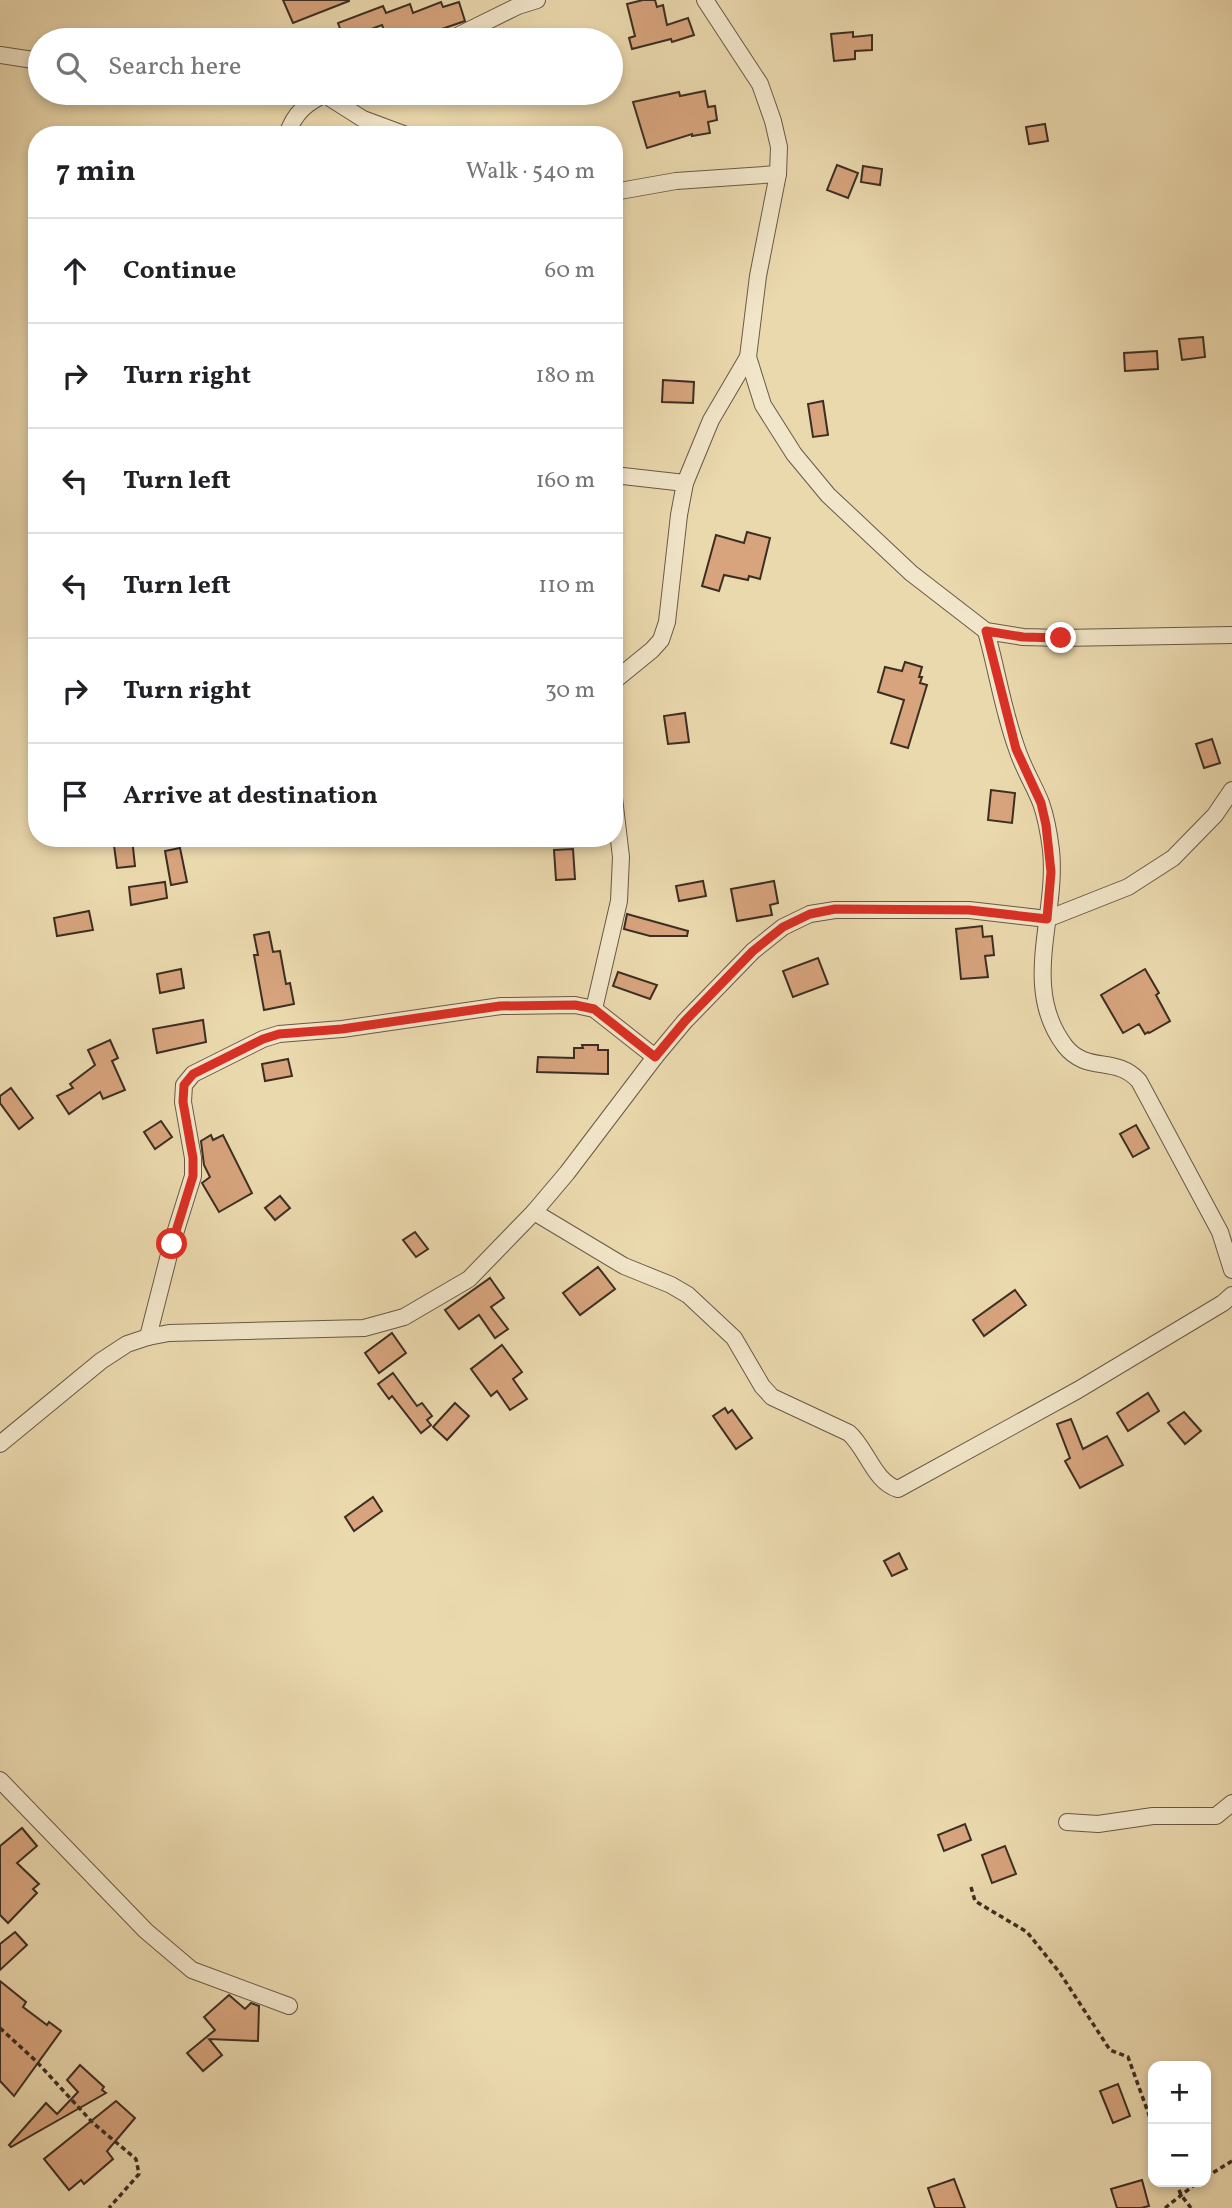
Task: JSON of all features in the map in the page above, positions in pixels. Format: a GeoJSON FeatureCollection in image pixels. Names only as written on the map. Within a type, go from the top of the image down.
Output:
{"type":"FeatureCollection","features":[{"type":"Feature","properties":{"kind":"street"},"geometry":{"type":"LineString","coordinates":[[473,28],[518,6],[537,0]]}},
{"type":"Feature","properties":{"kind":"street"},"geometry":{"type":"LineString","coordinates":[[623,674],[652,650],[661,639],[667,622],[678,515],[685,483],[711,420],[748,358],[758,276],[778,174],[779,147],[760,85],[705,0]]}},
{"type":"Feature","properties":{"kind":"street"},"geometry":{"type":"LineString","coordinates":[[0,55],[28,59]]}},
{"type":"Feature","properties":{"kind":"street"},"geometry":{"type":"LineString","coordinates":[[290,126],[300,109],[306,105]]}},
{"type":"Feature","properties":{"kind":"street"},"geometry":{"type":"LineString","coordinates":[[342,105],[363,119],[382,126]]}},
{"type":"Feature","properties":{"kind":"street"},"geometry":{"type":"LineString","coordinates":[[623,190],[677,181],[778,174]]}},
{"type":"Feature","properties":{"kind":"street"},"geometry":{"type":"LineString","coordinates":[[748,358],[763,405],[794,454],[828,495],[911,573],[986,631],[1023,637],[1061,638],[1232,635]]}},
{"type":"Feature","properties":{"kind":"street"},"geometry":{"type":"LineString","coordinates":[[623,476],[685,483]]}},
{"type":"Feature","properties":{"kind":"street"},"geometry":{"type":"LineString","coordinates":[[986,631],[1016,749],[1041,803],[1046,825],[1051,872],[1041,969],[1044,998],[1054,1028],[1066,1048],[1080,1059],[1100,1065],[1118,1066],[1130,1071],[1139,1081],[1220,1232],[1232,1270]]}},
{"type":"Feature","properties":{"kind":"street"},"geometry":{"type":"LineString","coordinates":[[0,1444],[100,1361],[127,1345],[148,1337],[169,1334],[364,1328],[404,1317],[469,1279],[534,1212],[685,1021],[753,951],[783,927],[810,914],[835,909],[969,910],[1047,919],[1128,887],[1173,858],[1215,815],[1232,790]]}},
{"type":"Feature","properties":{"kind":"street"},"geometry":{"type":"LineString","coordinates":[[594,1009],[619,901],[620,847]]}},
{"type":"Feature","properties":{"kind":"street"},"geometry":{"type":"LineString","coordinates":[[148,1337],[193,1176],[193,1158],[183,1102],[184,1085],[193,1074],[263,1039],[279,1034],[342,1029],[500,1006],[575,1005],[594,1009],[655,1057]]}},
{"type":"Feature","properties":{"kind":"street"},"geometry":{"type":"LineString","coordinates":[[534,1212],[624,1265],[688,1295],[734,1338],[762,1386],[772,1396],[849,1433],[857,1440],[883,1481],[898,1489],[1078,1390],[1232,1295]]}},
{"type":"Feature","properties":{"kind":"street"},"geometry":{"type":"LineString","coordinates":[[0,1780],[146,1931],[192,1970],[289,2006]]}},
{"type":"Feature","properties":{"kind":"street"},"geometry":{"type":"LineString","coordinates":[[1067,1822],[1098,1824],[1153,1815],[1216,1816],[1232,1803]]}},
{"type":"Feature","properties":{"kind":"path"},"geometry":{"type":"LineString","coordinates":[[971,1887],[975,1901],[1027,1932],[1060,1973],[1110,2050],[1128,2057],[1152,2124]]}},
{"type":"Feature","properties":{"kind":"path"},"geometry":{"type":"LineString","coordinates":[[0,2028],[36,2061],[93,2123],[136,2159],[139,2174],[109,2208]]}},
{"type":"Feature","properties":{"kind":"path"},"geometry":{"type":"LineString","coordinates":[[1211,2174],[1232,2161]]}},
{"type":"Feature","properties":{"kind":"path"},"geometry":{"type":"LineString","coordinates":[[1178,2187],[1191,2208]]}},
{"type":"Feature","properties":{"kind":"path"},"geometry":{"type":"LineString","coordinates":[[1165,2208],[1191,2187]]}},
{"type":"Feature","properties":{"kind":"building"},"geometry":{"type":"Polygon","coordinates":[[[283,0],[349,0],[349,1],[293,23],[283,0]]]}},
{"type":"Feature","properties":{"kind":"building"},"geometry":{"type":"Polygon","coordinates":[[[655,0],[657,7],[663,5],[667,25],[688,18],[694,35],[632,49],[629,38],[635,36],[627,4],[655,0]]]}},
{"type":"Feature","properties":{"kind":"building"},"geometry":{"type":"Polygon","coordinates":[[[441,2],[443,7],[459,2],[465,21],[445,28],[383,28],[382,25],[374,28],[340,28],[338,23],[383,6],[386,13],[410,4],[413,13],[441,2]]]}},
{"type":"Feature","properties":{"kind":"building"},"geometry":{"type":"Polygon","coordinates":[[[853,32],[853,37],[872,35],[872,50],[855,51],[855,59],[834,61],[831,34],[853,32]]]}},
{"type":"Feature","properties":{"kind":"building"},"geometry":{"type":"Polygon","coordinates":[[[705,91],[708,107],[715,106],[717,120],[708,122],[710,133],[692,134],[647,148],[633,102],[679,92],[680,96],[705,91]]]}},
{"type":"Feature","properties":{"kind":"building"},"geometry":{"type":"Polygon","coordinates":[[[1045,124],[1048,141],[1029,144],[1026,127],[1045,124]]]}},
{"type":"Feature","properties":{"kind":"building"},"geometry":{"type":"Polygon","coordinates":[[[837,165],[858,173],[848,198],[827,190],[837,165]]]}},
{"type":"Feature","properties":{"kind":"building"},"geometry":{"type":"Polygon","coordinates":[[[863,166],[882,169],[880,185],[861,182],[863,166]]]}},
{"type":"Feature","properties":{"kind":"building"},"geometry":{"type":"Polygon","coordinates":[[[1203,337],[1205,357],[1182,360],[1179,339],[1203,337]]]}},
{"type":"Feature","properties":{"kind":"building"},"geometry":{"type":"Polygon","coordinates":[[[1157,351],[1158,369],[1125,371],[1124,353],[1157,351]]]}},
{"type":"Feature","properties":{"kind":"building"},"geometry":{"type":"Polygon","coordinates":[[[663,380],[694,382],[693,403],[662,402],[663,380]]]}},
{"type":"Feature","properties":{"kind":"building"},"geometry":{"type":"Polygon","coordinates":[[[823,401],[828,435],[813,437],[808,404],[823,401]]]}},
{"type":"Feature","properties":{"kind":"building"},"geometry":{"type":"Polygon","coordinates":[[[747,532],[770,538],[760,579],[749,576],[748,580],[724,575],[719,591],[702,586],[716,535],[744,543],[747,532]]]}},
{"type":"Feature","properties":{"kind":"building"},"geometry":{"type":"Polygon","coordinates":[[[905,662],[922,667],[920,683],[927,685],[908,748],[891,743],[904,700],[878,692],[885,667],[902,671],[905,662]]]}},
{"type":"Feature","properties":{"kind":"building"},"geometry":{"type":"Polygon","coordinates":[[[685,713],[689,742],[668,744],[664,716],[685,713]]]}},
{"type":"Feature","properties":{"kind":"building"},"geometry":{"type":"Polygon","coordinates":[[[1212,739],[1220,763],[1204,768],[1196,744],[1212,739]]]}},
{"type":"Feature","properties":{"kind":"building"},"geometry":{"type":"Polygon","coordinates":[[[991,790],[1015,793],[1012,823],[988,820],[991,790]]]}},
{"type":"Feature","properties":{"kind":"building"},"geometry":{"type":"Polygon","coordinates":[[[114,847],[133,847],[135,866],[117,868],[114,847]]]}},
{"type":"Feature","properties":{"kind":"building"},"geometry":{"type":"Polygon","coordinates":[[[180,848],[187,882],[171,885],[165,851],[180,848]]]}},
{"type":"Feature","properties":{"kind":"building"},"geometry":{"type":"Polygon","coordinates":[[[573,849],[575,879],[556,880],[554,850],[573,849]]]}},
{"type":"Feature","properties":{"kind":"building"},"geometry":{"type":"Polygon","coordinates":[[[703,881],[706,896],[679,901],[676,886],[703,881]]]}},
{"type":"Feature","properties":{"kind":"building"},"geometry":{"type":"Polygon","coordinates":[[[774,881],[778,903],[770,905],[772,915],[737,921],[731,889],[774,881]]]}},
{"type":"Feature","properties":{"kind":"building"},"geometry":{"type":"Polygon","coordinates":[[[165,882],[167,898],[131,905],[129,887],[165,882]]]}},
{"type":"Feature","properties":{"kind":"building"},"geometry":{"type":"Polygon","coordinates":[[[89,911],[93,930],[57,936],[54,918],[89,911]]]}},
{"type":"Feature","properties":{"kind":"building"},"geometry":{"type":"Polygon","coordinates":[[[627,914],[688,931],[687,936],[650,936],[624,929],[627,914]]]}},
{"type":"Feature","properties":{"kind":"building"},"geometry":{"type":"Polygon","coordinates":[[[982,926],[983,937],[992,936],[994,955],[985,956],[988,977],[961,979],[956,929],[982,926]]]}},
{"type":"Feature","properties":{"kind":"building"},"geometry":{"type":"Polygon","coordinates":[[[269,932],[273,952],[280,951],[286,984],[290,983],[294,1004],[264,1010],[254,955],[258,955],[254,935],[269,932]]]}},
{"type":"Feature","properties":{"kind":"building"},"geometry":{"type":"Polygon","coordinates":[[[818,958],[828,984],[793,997],[783,971],[818,958]]]}},
{"type":"Feature","properties":{"kind":"building"},"geometry":{"type":"Polygon","coordinates":[[[181,969],[184,988],[160,993],[157,974],[181,969]]]}},
{"type":"Feature","properties":{"kind":"building"},"geometry":{"type":"Polygon","coordinates":[[[1145,969],[1159,993],[1156,995],[1170,1021],[1149,1033],[1145,1034],[1139,1024],[1123,1033],[1101,995],[1145,969]]]}},
{"type":"Feature","properties":{"kind":"building"},"geometry":{"type":"Polygon","coordinates":[[[618,972],[657,985],[650,999],[613,986],[618,972]]]}},
{"type":"Feature","properties":{"kind":"building"},"geometry":{"type":"Polygon","coordinates":[[[203,1020],[206,1042],[157,1053],[153,1029],[203,1020]]]}},
{"type":"Feature","properties":{"kind":"building"},"geometry":{"type":"Polygon","coordinates":[[[110,1040],[118,1058],[112,1061],[125,1090],[103,1099],[100,1092],[69,1114],[57,1096],[73,1088],[70,1084],[95,1065],[88,1050],[110,1040]]]}},
{"type":"Feature","properties":{"kind":"building"},"geometry":{"type":"Polygon","coordinates":[[[582,1045],[598,1045],[598,1050],[608,1050],[608,1074],[537,1072],[538,1057],[574,1058],[574,1048],[583,1048],[582,1045]]]}},
{"type":"Feature","properties":{"kind":"building"},"geometry":{"type":"Polygon","coordinates":[[[288,1059],[292,1076],[265,1081],[262,1064],[288,1059]]]}},
{"type":"Feature","properties":{"kind":"building"},"geometry":{"type":"Polygon","coordinates":[[[11,1088],[33,1118],[19,1129],[0,1103],[0,1096],[11,1088]]]}},
{"type":"Feature","properties":{"kind":"building"},"geometry":{"type":"Polygon","coordinates":[[[161,1121],[172,1137],[155,1149],[144,1132],[161,1121]]]}},
{"type":"Feature","properties":{"kind":"building"},"geometry":{"type":"Polygon","coordinates":[[[1136,1125],[1149,1148],[1133,1157],[1120,1134],[1136,1125]]]}},
{"type":"Feature","properties":{"kind":"building"},"geometry":{"type":"Polygon","coordinates":[[[211,1135],[213,1140],[223,1135],[252,1193],[219,1212],[202,1183],[210,1177],[204,1165],[201,1141],[211,1135]]]}},
{"type":"Feature","properties":{"kind":"building"},"geometry":{"type":"Polygon","coordinates":[[[280,1196],[290,1208],[275,1220],[265,1208],[280,1196]]]}},
{"type":"Feature","properties":{"kind":"building"},"geometry":{"type":"Polygon","coordinates":[[[415,1232],[428,1249],[416,1257],[403,1240],[415,1232]]]}},
{"type":"Feature","properties":{"kind":"building"},"geometry":{"type":"Polygon","coordinates":[[[598,1267],[615,1289],[580,1315],[563,1293],[598,1267]]]}},
{"type":"Feature","properties":{"kind":"building"},"geometry":{"type":"Polygon","coordinates":[[[490,1278],[504,1298],[491,1307],[508,1329],[495,1338],[479,1315],[459,1329],[445,1310],[490,1278]]]}},
{"type":"Feature","properties":{"kind":"building"},"geometry":{"type":"Polygon","coordinates":[[[1015,1290],[1026,1305],[984,1336],[973,1320],[1015,1290]]]}},
{"type":"Feature","properties":{"kind":"building"},"geometry":{"type":"Polygon","coordinates":[[[392,1333],[406,1353],[379,1373],[365,1353],[392,1333]]]}},
{"type":"Feature","properties":{"kind":"building"},"geometry":{"type":"Polygon","coordinates":[[[502,1345],[522,1372],[513,1379],[527,1399],[510,1410],[497,1391],[491,1396],[471,1369],[502,1345]]]}},
{"type":"Feature","properties":{"kind":"building"},"geometry":{"type":"Polygon","coordinates":[[[393,1373],[417,1406],[422,1403],[432,1416],[427,1420],[431,1425],[421,1433],[392,1396],[389,1399],[378,1384],[393,1373]]]}},
{"type":"Feature","properties":{"kind":"building"},"geometry":{"type":"Polygon","coordinates":[[[1148,1393],[1159,1411],[1128,1431],[1117,1413],[1148,1393]]]}},
{"type":"Feature","properties":{"kind":"building"},"geometry":{"type":"Polygon","coordinates":[[[455,1403],[469,1416],[447,1440],[433,1427],[455,1403]]]}},
{"type":"Feature","properties":{"kind":"building"},"geometry":{"type":"Polygon","coordinates":[[[725,1408],[728,1413],[732,1410],[752,1438],[736,1449],[713,1416],[725,1408]]]}},
{"type":"Feature","properties":{"kind":"building"},"geometry":{"type":"Polygon","coordinates":[[[1184,1412],[1201,1431],[1185,1444],[1168,1423],[1184,1412]]]}},
{"type":"Feature","properties":{"kind":"building"},"geometry":{"type":"Polygon","coordinates":[[[1071,1419],[1083,1449],[1107,1436],[1123,1465],[1080,1488],[1065,1461],[1070,1458],[1057,1424],[1071,1419]]]}},
{"type":"Feature","properties":{"kind":"building"},"geometry":{"type":"Polygon","coordinates":[[[373,1497],[382,1511],[354,1531],[345,1517],[373,1497]]]}},
{"type":"Feature","properties":{"kind":"building"},"geometry":{"type":"Polygon","coordinates":[[[899,1553],[907,1569],[892,1576],[884,1561],[899,1553]]]}},
{"type":"Feature","properties":{"kind":"building"},"geometry":{"type":"Polygon","coordinates":[[[965,1824],[971,1840],[944,1851],[938,1835],[965,1824]]]}},
{"type":"Feature","properties":{"kind":"building"},"geometry":{"type":"Polygon","coordinates":[[[22,1828],[37,1846],[17,1863],[39,1884],[33,1889],[37,1893],[8,1923],[0,1915],[0,1846],[22,1828]]]}},
{"type":"Feature","properties":{"kind":"building"},"geometry":{"type":"Polygon","coordinates":[[[1005,1846],[1016,1874],[992,1883],[982,1855],[1005,1846]]]}},
{"type":"Feature","properties":{"kind":"building"},"geometry":{"type":"Polygon","coordinates":[[[15,1932],[27,1945],[0,1970],[0,1944],[15,1932]]]}},
{"type":"Feature","properties":{"kind":"building"},"geometry":{"type":"Polygon","coordinates":[[[0,1981],[26,2002],[23,2007],[47,2025],[49,2022],[61,2031],[14,2096],[0,2081],[0,1981]]]}},
{"type":"Feature","properties":{"kind":"building"},"geometry":{"type":"Polygon","coordinates":[[[229,1995],[245,2009],[251,2003],[259,2006],[258,2041],[209,2039],[222,2055],[203,2071],[187,2053],[215,2030],[204,2017],[229,1995]]]}},
{"type":"Feature","properties":{"kind":"building"},"geometry":{"type":"Polygon","coordinates":[[[80,2065],[104,2087],[102,2090],[106,2093],[11,2147],[9,2145],[46,2103],[57,2114],[78,2092],[67,2080],[80,2065]]]}},
{"type":"Feature","properties":{"kind":"building"},"geometry":{"type":"Polygon","coordinates":[[[1118,2084],[1130,2116],[1113,2123],[1100,2091],[1118,2084]]]}},
{"type":"Feature","properties":{"kind":"building"},"geometry":{"type":"Polygon","coordinates":[[[116,2101],[135,2118],[107,2151],[113,2159],[84,2184],[81,2180],[69,2190],[44,2159],[116,2101]]]}},
{"type":"Feature","properties":{"kind":"building"},"geometry":{"type":"Polygon","coordinates":[[[954,2179],[965,2208],[935,2208],[928,2188],[954,2179]]]}},
{"type":"Feature","properties":{"kind":"building"},"geometry":{"type":"Polygon","coordinates":[[[1142,2180],[1149,2206],[1117,2208],[1111,2189],[1142,2180]]]}},
{"type":"Feature","properties":{"kind":"route"},"geometry":{"type":"LineString","coordinates":[[172,1244],[193,1176],[193,1158],[183,1102],[184,1085],[193,1074],[263,1039],[279,1034],[342,1029],[500,1006],[575,1005],[594,1009],[655,1057],[685,1021],[753,951],[783,927],[810,914],[835,909],[969,910],[1047,919],[1051,849],[1046,825],[1041,803],[1016,749],[986,631],[1023,637],[1061,638]]}}]}
